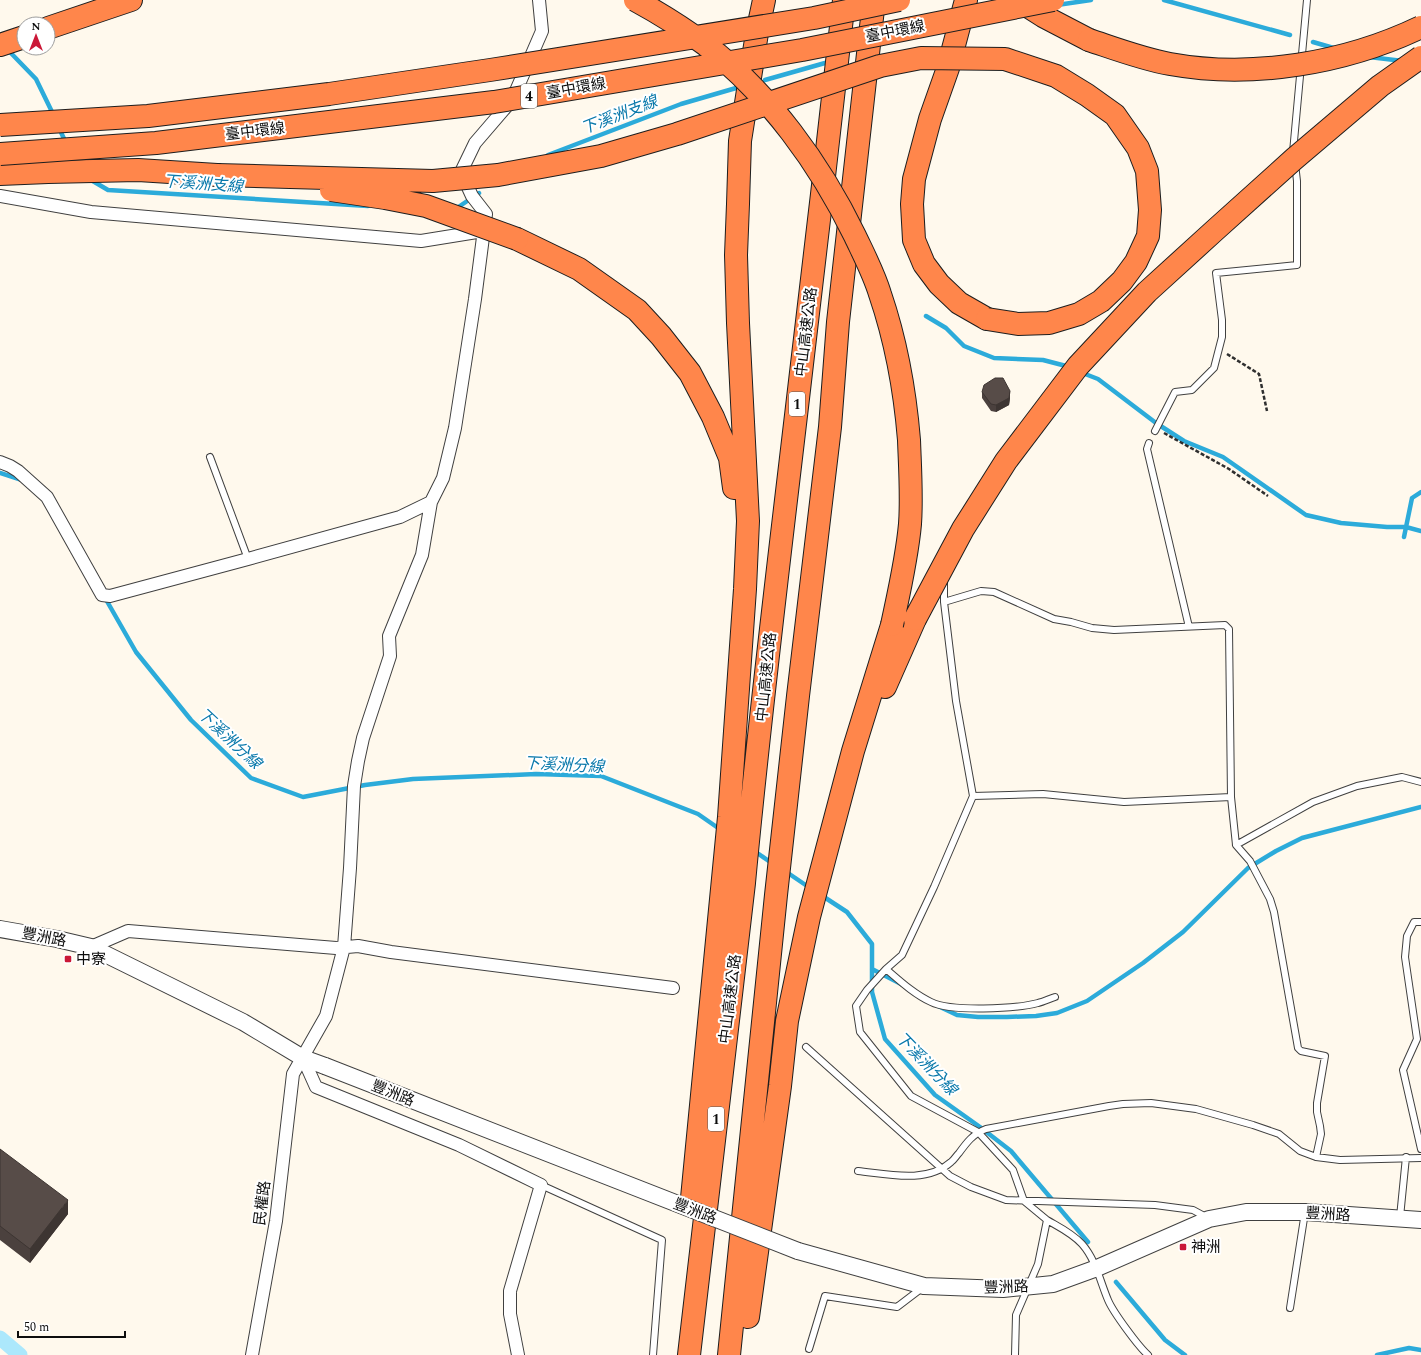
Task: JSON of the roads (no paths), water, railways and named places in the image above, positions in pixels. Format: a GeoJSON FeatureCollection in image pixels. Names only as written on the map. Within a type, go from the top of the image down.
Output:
{"type":"FeatureCollection","features":[{"type":"Feature","properties":{"kind":"highway"},"geometry":{"type":"LineString","coordinates":[[72,20],[114,0]]}},
{"type":"Feature","properties":{"kind":"highway"},"geometry":{"type":"LineString","coordinates":[[56,25],[131,0]]}},
{"type":"Feature","properties":{"kind":"highway"},"geometry":{"type":"LineString","coordinates":[[635,0],[661,14],[706,45],[740,75],[771,108],[811,160],[839,204],[862,250],[877,285],[891,331],[907,414],[910,468],[910,524],[902,574],[874,702],[831,834],[809,917],[787,1021],[780,1086],[746,1326],[740,1355]]}},
{"type":"Feature","properties":{"kind":"highway"},"geometry":{"type":"LineString","coordinates":[[676,1355],[729,817],[745,589],[748,521],[736,255],[740,141],[757,33],[764,0]]}},
{"type":"Feature","properties":{"kind":"highway","name":"中山高速公路"},"geometry":{"type":"LineString","coordinates":[[689,1355],[744,883],[782,525],[803,359],[844,0]]}},
{"type":"Feature","properties":{"kind":"highway","name":"中山高速公路"},"geometry":{"type":"LineString","coordinates":[[729,1355],[776,895],[830,427],[839,314],[874,0]]}},
{"type":"Feature","properties":{"kind":"highway","name":"臺中環線"},"geometry":{"type":"LineString","coordinates":[[0,125],[148,116],[329,94],[498,69],[814,18],[899,0]]}},
{"type":"Feature","properties":{"kind":"highway"},"geometry":{"type":"LineString","coordinates":[[0,174],[138,170],[217,175],[433,181],[498,175],[601,156],[691,130],[880,66],[921,58],[1005,59],[1056,76],[1087,95],[1115,115],[1138,148],[1147,171],[1150,210],[1148,236],[1136,262],[1122,281],[1101,301],[1079,314],[1049,323],[1018,324],[987,319],[959,303],[939,284],[924,264],[914,240],[912,204],[914,179],[930,119],[948,68],[966,0]]}},
{"type":"Feature","properties":{"kind":"highway"},"geometry":{"type":"LineString","coordinates":[[1018,0],[1060,26],[1089,40],[1136,56],[1171,64],[1216,69],[1271,69],[1308,64],[1366,48],[1405,35],[1421,27]]}},
{"type":"Feature","properties":{"kind":"highway","name":"臺中環線"},"geometry":{"type":"LineString","coordinates":[[0,154],[156,143],[494,102],[802,50],[1053,0]]}},
{"type":"Feature","properties":{"kind":"highway"},"geometry":{"type":"LineString","coordinates":[[0,45],[16,40]]}},
{"type":"Feature","properties":{"kind":"highway"},"geometry":{"type":"LineString","coordinates":[[874,702],[915,619],[961,532],[1006,461],[1078,366],[1147,292],[1219,226],[1368,96],[1421,57]]}},
{"type":"Feature","properties":{"kind":"highway"},"geometry":{"type":"LineString","coordinates":[[217,175],[320,188],[426,206],[517,239],[579,269],[637,310],[661,336],[690,373],[713,417],[730,458],[745,589]]}},
{"type":"Feature","properties":{"kind":"street","name":"民權路"},"geometry":{"type":"LineString","coordinates":[[252,1355],[276,1221],[293,1074],[326,1016],[344,947],[354,786],[363,738],[390,656],[389,636],[422,555],[431,502],[442,478],[455,428],[475,299],[486,214],[472,196],[461,172],[475,143],[512,100],[542,31],[539,0]]}},
{"type":"Feature","properties":{"kind":"street"},"geometry":{"type":"LineString","coordinates":[[0,196],[91,212],[421,242],[483,231]]}},
{"type":"Feature","properties":{"kind":"street"},"geometry":{"type":"LineString","coordinates":[[0,462],[18,471],[47,497],[102,595],[110,596],[400,516],[431,502]]}},
{"type":"Feature","properties":{"kind":"street","name":"豐洲路"},"geometry":{"type":"LineString","coordinates":[[0,929],[57,939],[91,947],[243,1022],[303,1058],[798,1251],[924,1286],[1003,1289],[1053,1284],[1097,1268],[1209,1219],[1246,1212],[1305,1212],[1421,1220]]}},
{"type":"Feature","properties":{"kind":"street"},"geometry":{"type":"LineString","coordinates":[[91,947],[128,931],[336,948],[358,946],[391,952],[674,988]]}},
{"type":"Feature","properties":{"kind":"street"},"geometry":{"type":"LineString","coordinates":[[303,1058],[316,1086],[459,1145],[541,1185],[510,1291],[510,1314],[518,1355]]}},
{"type":"Feature","properties":{"kind":"lane"},"geometry":{"type":"LineString","coordinates":[[1156,430],[1175,392],[1192,390],[1214,368],[1222,337],[1222,320],[1216,273],[1297,265],[1297,181],[1293,152],[1307,0]]}},
{"type":"Feature","properties":{"kind":"lane"},"geometry":{"type":"LineString","coordinates":[[1148,1355],[1108,1301],[1097,1268],[1083,1245],[1069,1232],[1047,1220],[1024,1201],[1013,1170],[978,1132],[911,1096],[860,1032],[856,1006],[867,990],[886,969],[902,955],[934,888],[973,796],[956,701],[944,602],[945,560],[978,501],[1033,416],[1097,338],[1124,308],[1165,268],[1293,152]]}},
{"type":"Feature","properties":{"kind":"lane"},"geometry":{"type":"LineString","coordinates":[[1149,443],[1147,449],[1189,627]]}},
{"type":"Feature","properties":{"kind":"lane"},"geometry":{"type":"LineString","coordinates":[[210,457],[248,559]]}},
{"type":"Feature","properties":{"kind":"lane"},"geometry":{"type":"LineString","coordinates":[[944,602],[981,591],[986,591],[994,592],[1054,620],[1071,622],[1092,628],[1114,630],[1225,625],[1229,629],[1232,797],[1236,845],[1250,861],[1270,899],[1274,912],[1298,1048],[1301,1051],[1325,1056],[1316,1103],[1321,1134],[1316,1157]]}},
{"type":"Feature","properties":{"kind":"lane"},"geometry":{"type":"LineString","coordinates":[[1236,845],[1313,802],[1357,786],[1402,776],[1421,782]]}},
{"type":"Feature","properties":{"kind":"lane"},"geometry":{"type":"LineString","coordinates":[[973,796],[1043,794],[1124,802],[1232,797]]}},
{"type":"Feature","properties":{"kind":"lane"},"geometry":{"type":"LineString","coordinates":[[1421,922],[1414,922],[1407,936],[1405,957],[1417,1039],[1403,1070],[1421,1149]]}},
{"type":"Feature","properties":{"kind":"lane"},"geometry":{"type":"LineString","coordinates":[[886,969],[914,992],[932,1002],[947,1007],[978,1008],[1023,1006],[1055,997]]}},
{"type":"Feature","properties":{"kind":"lane"},"geometry":{"type":"LineString","coordinates":[[806,1047],[950,1176],[971,1187],[1006,1200],[1155,1205],[1193,1210],[1209,1219]]}},
{"type":"Feature","properties":{"kind":"lane"},"geometry":{"type":"LineString","coordinates":[[858,1171],[914,1176],[926,1174],[952,1162],[966,1142],[978,1132],[986,1128],[1109,1106],[1138,1103],[1165,1104],[1196,1109],[1253,1125],[1279,1134],[1300,1151],[1328,1160],[1406,1157],[1421,1158]]}},
{"type":"Feature","properties":{"kind":"lane"},"geometry":{"type":"LineString","coordinates":[[1400,1219],[1406,1157]]}},
{"type":"Feature","properties":{"kind":"lane"},"geometry":{"type":"LineString","coordinates":[[541,1185],[662,1240],[653,1355]]}},
{"type":"Feature","properties":{"kind":"lane"},"geometry":{"type":"LineString","coordinates":[[1290,1308],[1305,1212]]}},
{"type":"Feature","properties":{"kind":"lane"},"geometry":{"type":"LineString","coordinates":[[1014,1355],[1016,1315],[1038,1264],[1047,1220]]}},
{"type":"Feature","properties":{"kind":"lane"},"geometry":{"type":"LineString","coordinates":[[809,1349],[824,1296],[898,1307],[924,1286]]}},
{"type":"Feature","properties":{"kind":"waterway","name":"下溪洲支線"},"geometry":{"type":"LineString","coordinates":[[1057,5],[1091,0]]}},
{"type":"Feature","properties":{"kind":"waterway","name":"下溪洲支線"},"geometry":{"type":"LineString","coordinates":[[1164,0],[1290,35]]}},
{"type":"Feature","properties":{"kind":"waterway","name":"下溪洲支線"},"geometry":{"type":"LineString","coordinates":[[1313,42],[1337,49]]}},
{"type":"Feature","properties":{"kind":"waterway","name":"下溪洲支線"},"geometry":{"type":"LineString","coordinates":[[7,49],[36,79],[54,116]]}},
{"type":"Feature","properties":{"kind":"waterway","name":"下溪洲支線"},"geometry":{"type":"LineString","coordinates":[[1369,57],[1403,61]]}},
{"type":"Feature","properties":{"kind":"waterway","name":"下溪洲支線"},"geometry":{"type":"LineString","coordinates":[[765,80],[825,63]]}},
{"type":"Feature","properties":{"kind":"waterway","name":"下溪洲支線"},"geometry":{"type":"LineString","coordinates":[[548,155],[681,104],[743,86]]}},
{"type":"Feature","properties":{"kind":"waterway","name":"下溪洲支線"},"geometry":{"type":"LineString","coordinates":[[59,128],[66,143]]}},
{"type":"Feature","properties":{"kind":"waterway","name":"下溪洲支線"},"geometry":{"type":"LineString","coordinates":[[91,180],[108,190],[368,206]]}},
{"type":"Feature","properties":{"kind":"waterway","name":"下溪洲支線"},"geometry":{"type":"LineString","coordinates":[[454,210],[479,193]]}},
{"type":"Feature","properties":{"kind":"waterway"},"geometry":{"type":"LineString","coordinates":[[926,316],[946,328],[964,346],[994,358],[1043,360],[1070,367]]}},
{"type":"Feature","properties":{"kind":"waterway"},"geometry":{"type":"LineString","coordinates":[[1080,372],[1098,379],[1156,423],[1184,441],[1223,457],[1306,515],[1341,523],[1406,527],[1421,531]]}},
{"type":"Feature","properties":{"kind":"waterway","name":"下溪洲分線"},"geometry":{"type":"LineString","coordinates":[[0,473],[22,480]]}},
{"type":"Feature","properties":{"kind":"waterway"},"geometry":{"type":"LineString","coordinates":[[1404,537],[1412,498],[1421,492]]}},
{"type":"Feature","properties":{"kind":"waterway","name":"下溪洲分線"},"geometry":{"type":"LineString","coordinates":[[104,596],[136,652],[191,720],[251,778],[303,797],[365,785],[413,779],[536,774],[601,776],[698,814],[721,830]]}},
{"type":"Feature","properties":{"kind":"waterway"},"geometry":{"type":"LineString","coordinates":[[938,1006],[957,1015],[1007,1017],[1036,1016],[1057,1013],[1087,1001],[1143,963],[1183,932],[1248,868],[1276,851],[1302,838],[1421,807]]}},
{"type":"Feature","properties":{"kind":"waterway","name":"下溪洲分線"},"geometry":{"type":"LineString","coordinates":[[753,850],[773,864]]}},
{"type":"Feature","properties":{"kind":"waterway","name":"下溪洲分線"},"geometry":{"type":"LineString","coordinates":[[785,871],[810,888]]}},
{"type":"Feature","properties":{"kind":"waterway","name":"下溪洲分線"},"geometry":{"type":"LineString","coordinates":[[821,895],[847,912],[872,944],[872,992],[885,1039],[935,1095],[1011,1151],[1088,1242]]}},
{"type":"Feature","properties":{"kind":"waterway"},"geometry":{"type":"LineString","coordinates":[[872,969],[903,985]]}},
{"type":"Feature","properties":{"kind":"waterway","name":"下溪洲分線"},"geometry":{"type":"LineString","coordinates":[[1116,1282],[1165,1340],[1185,1355]]}},
{"type":"Feature","properties":{"kind":"waterway"},"geometry":{"type":"LineString","coordinates":[[0,1338],[20,1355]]}},
{"type":"Feature","properties":{"kind":"waterway","name":"下溪洲分線"},"geometry":{"type":"LineString","coordinates":[[1377,1355],[1409,1348],[1421,1350]]}},
{"type":"Feature","properties":{"kind":"place","name":"中寮"},"geometry":{"type":"Point","coordinates":[68,959]}},
{"type":"Feature","properties":{"kind":"place","name":"神洲"},"geometry":{"type":"Point","coordinates":[1183,1247]}}]}
